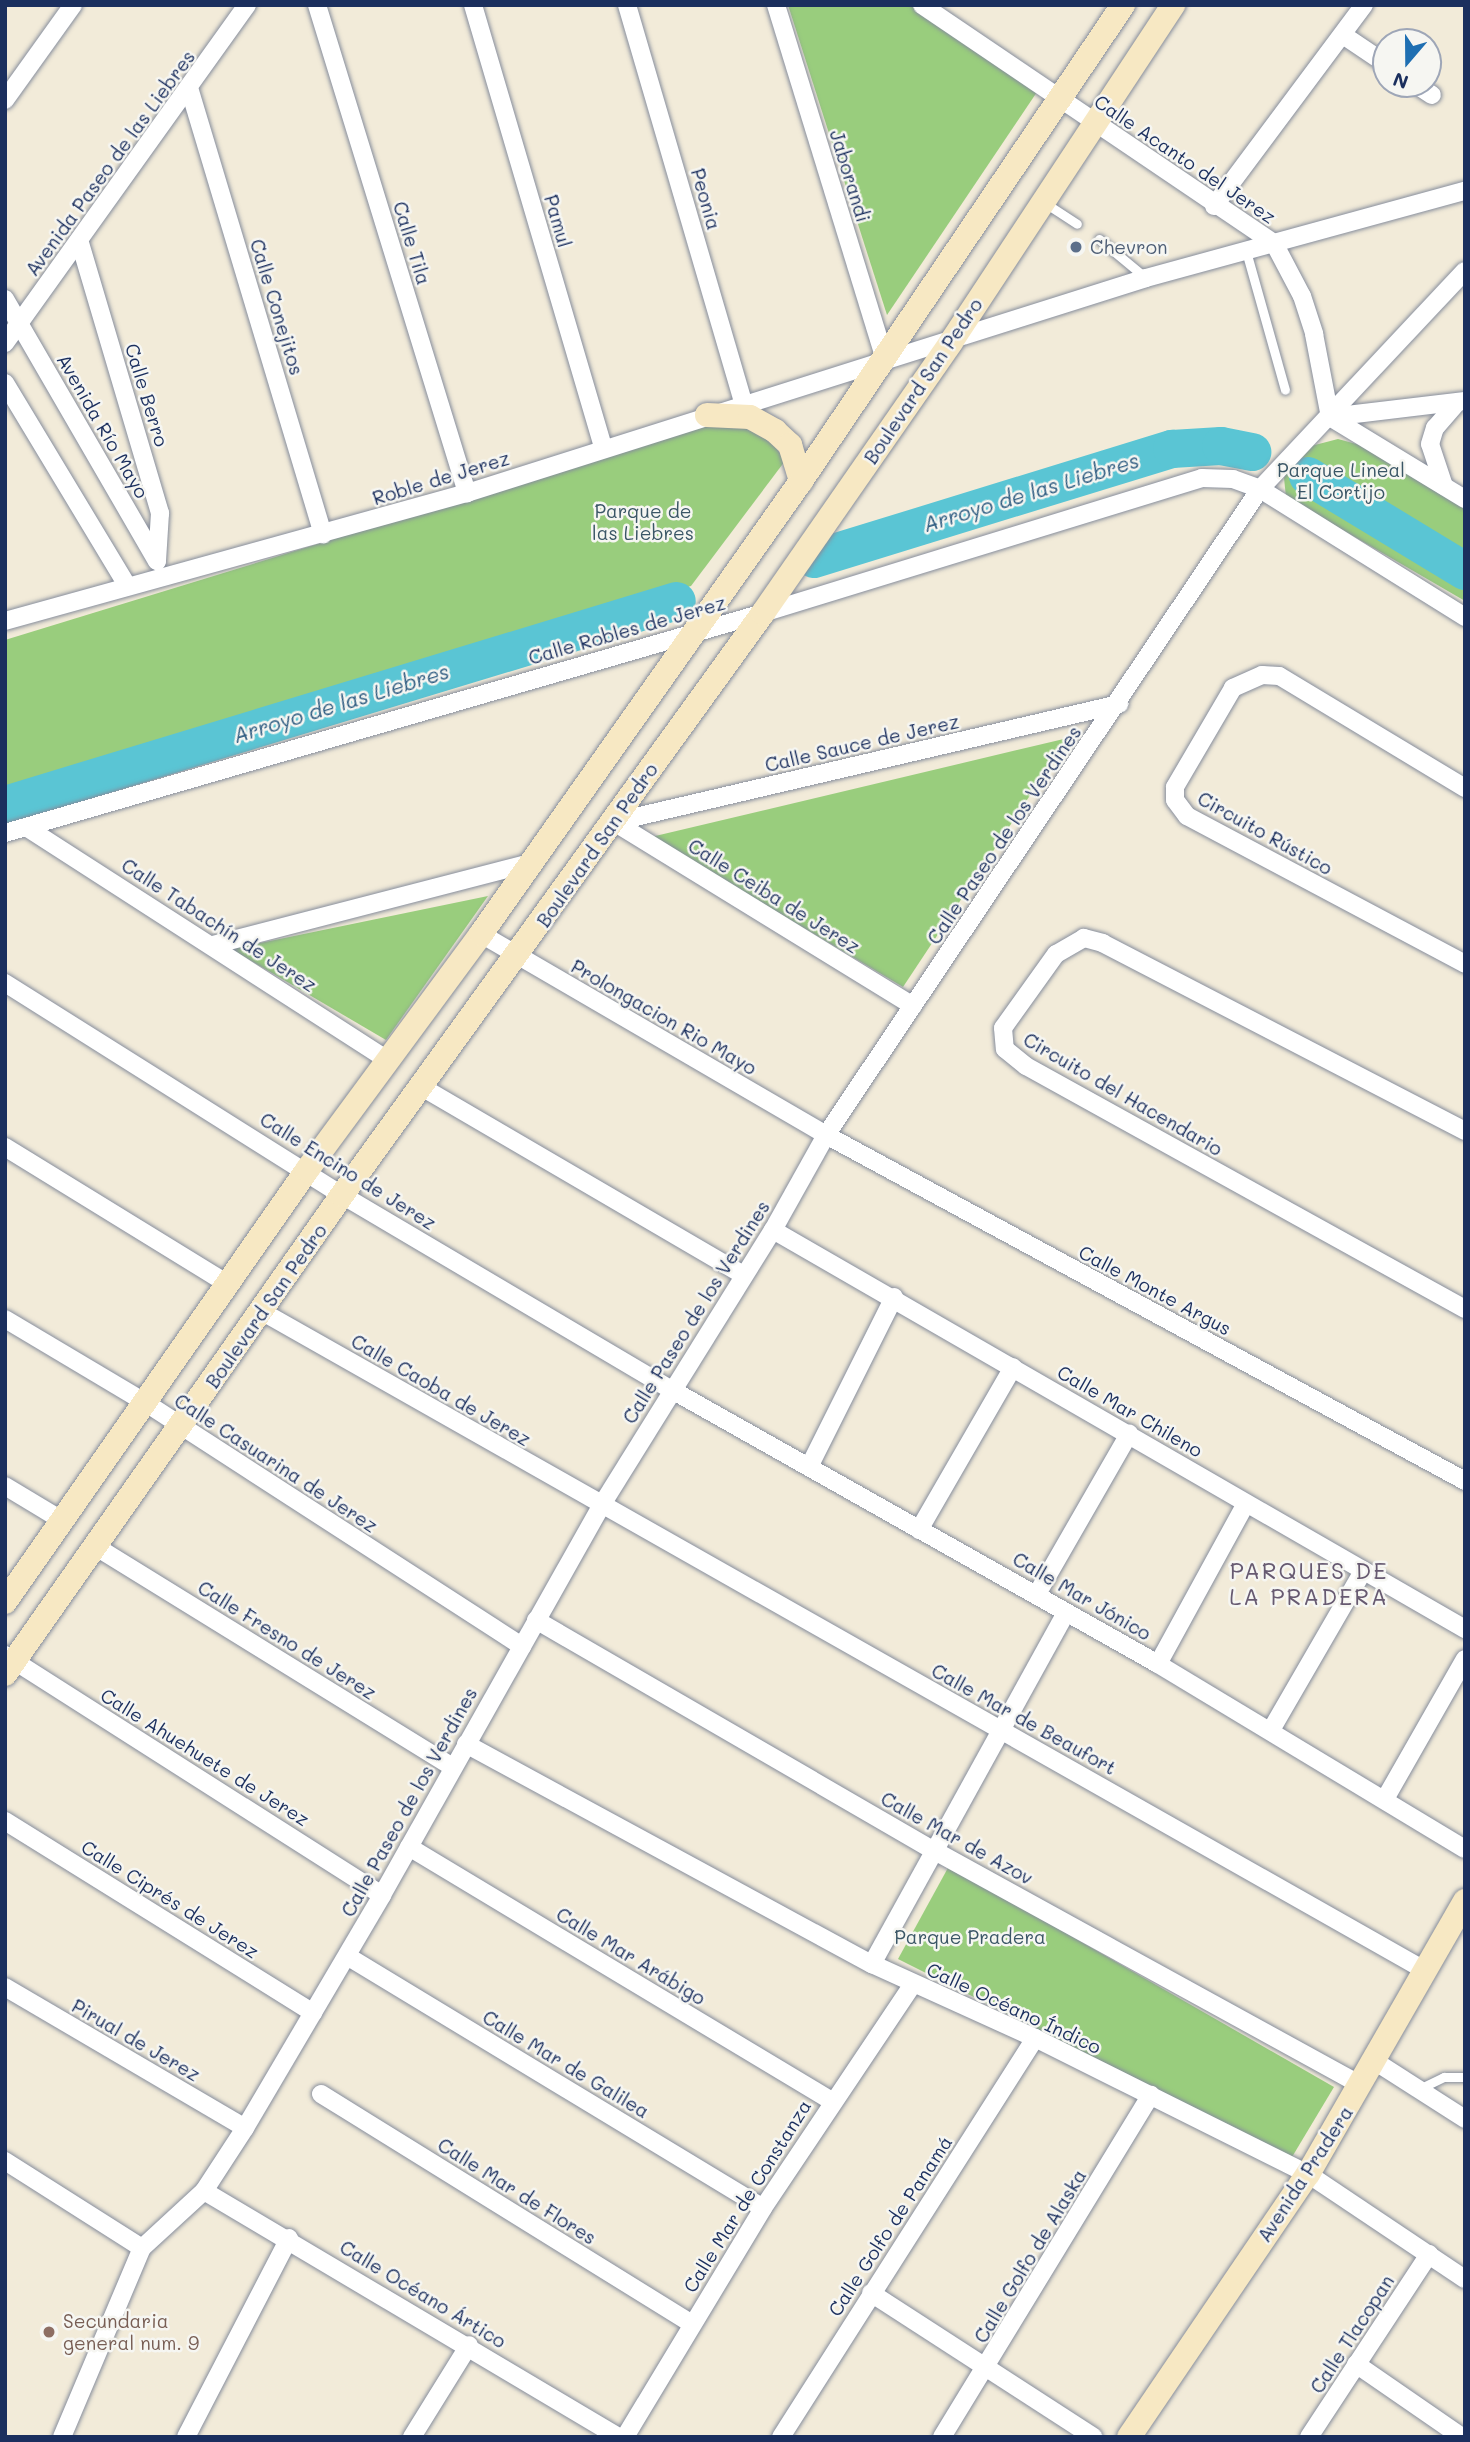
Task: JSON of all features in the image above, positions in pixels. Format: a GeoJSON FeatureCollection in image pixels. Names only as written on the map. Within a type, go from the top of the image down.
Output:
{"type":"FeatureCollection","features":[{"type":"Feature","properties":{"kind":"street"},"geometry":{"type":"LineString","coordinates":[[5,100],[73,5]]}},
{"type":"Feature","properties":{"kind":"street","name":"Avenida Paseo de las Liebres"},"geometry":{"type":"LineString","coordinates":[[5,343],[190,91],[247,5]]}},
{"type":"Feature","properties":{"kind":"street","name":"Calle Tila"},"geometry":{"type":"LineString","coordinates":[[317,5],[467,493]]}},
{"type":"Feature","properties":{"kind":"street","name":"Pamul"},"geometry":{"type":"LineString","coordinates":[[473,5],[603,448]]}},
{"type":"Feature","properties":{"kind":"street","name":"Peonia"},"geometry":{"type":"LineString","coordinates":[[627,5],[744,404]]}},
{"type":"Feature","properties":{"kind":"street","name":"Jaborandi"},"geometry":{"type":"LineString","coordinates":[[776,5],[885,359]]}},
{"type":"Feature","properties":{"kind":"street","name":"Calle Acanto del Jerez"},"geometry":{"type":"LineString","coordinates":[[922,5],[1214,206],[1275,243],[1302,296],[1314,334],[1330,417]]}},
{"type":"Feature","properties":{"kind":"street"},"geometry":{"type":"LineString","coordinates":[[5,1602],[307,1170],[481,934],[741,567],[885,359],[1123,5]]}},
{"type":"Feature","properties":{"kind":"street","name":"Boulevard San Pedro"},"geometry":{"type":"LineString","coordinates":[[9,1663],[98,1548],[342,1195],[518,957],[768,606],[951,342],[1043,202],[1091,123],[1173,5]]}},
{"type":"Feature","properties":{"kind":"street"},"geometry":{"type":"LineString","coordinates":[[1214,206],[1364,5]]}},
{"type":"Feature","properties":{"kind":"street"},"geometry":{"type":"LineString","coordinates":[[1343,35],[1372,55]]}},
{"type":"Feature","properties":{"kind":"street","name":"Calle Conejitos"},"geometry":{"type":"LineString","coordinates":[[190,91],[323,534]]}},
{"type":"Feature","properties":{"kind":"street","name":"Roble de Jerez"},"geometry":{"type":"LineString","coordinates":[[5,621],[127,585],[160,567],[323,534],[467,493],[706,415],[885,359],[951,342],[1146,278],[1465,191]]}},
{"type":"Feature","properties":{"kind":"street","name":"Calle Berro"},"geometry":{"type":"LineString","coordinates":[[80,243],[160,513],[160,567]]}},
{"type":"Feature","properties":{"kind":"street","name":"Calle Paseo de los Verdines"},"geometry":{"type":"LineString","coordinates":[[62,2437],[142,2248],[205,2191],[244,2128],[382,1895],[601,1507],[773,1230],[826,1135],[1119,704],[1260,489],[1299,444],[1330,417],[1465,271]]}},
{"type":"Feature","properties":{"kind":"street","name":"Avenida Río Mayo"},"geometry":{"type":"LineString","coordinates":[[5,299],[160,567]]}},
{"type":"Feature","properties":{"kind":"street"},"geometry":{"type":"LineString","coordinates":[[5,383],[127,585]]}},
{"type":"Feature","properties":{"kind":"street"},"geometry":{"type":"LineString","coordinates":[[1330,417],[1460,403]]}},
{"type":"Feature","properties":{"kind":"street"},"geometry":{"type":"LineString","coordinates":[[1444,486],[1430,444],[1435,428],[1460,403]]}},
{"type":"Feature","properties":{"kind":"street"},"geometry":{"type":"LineString","coordinates":[[706,415],[750,417],[775,430],[790,444],[801,481]]}},
{"type":"Feature","properties":{"kind":"street"},"geometry":{"type":"LineString","coordinates":[[1330,417],[1465,499]]}},
{"type":"Feature","properties":{"kind":"street","name":"Calle Robles de Jerez"},"geometry":{"type":"LineString","coordinates":[[5,834],[698,625],[1202,478],[1233,479],[1260,489],[1465,617]]}},
{"type":"Feature","properties":{"kind":"street","name":"Circuito Rústico"},"geometry":{"type":"LineString","coordinates":[[1465,788],[1279,676],[1262,675],[1233,688],[1175,787],[1175,800],[1187,817],[1465,964]]}},
{"type":"Feature","properties":{"kind":"street","name":"Calle Sauce de Jerez"},"geometry":{"type":"LineString","coordinates":[[614,822],[1119,704]]}},
{"type":"Feature","properties":{"kind":"street","name":"Calle Ceiba de Jerez"},"geometry":{"type":"LineString","coordinates":[[614,822],[913,1006]]}},
{"type":"Feature","properties":{"kind":"street","name":"Calle Tabachín de Jerez"},"geometry":{"type":"LineString","coordinates":[[26,827],[388,1060]]}},
{"type":"Feature","properties":{"kind":"street"},"geometry":{"type":"LineString","coordinates":[[213,945],[530,863]]}},
{"type":"Feature","properties":{"kind":"street","name":"Prolongacion Rio Mayo"},"geometry":{"type":"LineString","coordinates":[[481,934],[826,1135]]}},
{"type":"Feature","properties":{"kind":"street","name":"Circuito del Hacendario"},"geometry":{"type":"LineString","coordinates":[[1465,1131],[1103,943],[1084,938],[1056,954],[1003,1028],[1005,1049],[1026,1066],[1465,1309]]}},
{"type":"Feature","properties":{"kind":"street","name":"Calle Encino de Jerez"},"geometry":{"type":"LineString","coordinates":[[5,983],[307,1170],[342,1195],[672,1390]]}},
{"type":"Feature","properties":{"kind":"street"},"geometry":{"type":"LineString","coordinates":[[420,1086],[744,1275]]}},
{"type":"Feature","properties":{"kind":"street","name":"Calle Monte Argus"},"geometry":{"type":"LineString","coordinates":[[826,1135],[1465,1481]]}},
{"type":"Feature","properties":{"kind":"street"},"geometry":{"type":"LineString","coordinates":[[5,1147],[228,1284]]}},
{"type":"Feature","properties":{"kind":"street","name":"Calle Mar Chileno"},"geometry":{"type":"LineString","coordinates":[[773,1230],[894,1297],[1465,1629]]}},
{"type":"Feature","properties":{"kind":"street"},"geometry":{"type":"LineString","coordinates":[[809,1467],[894,1297]]}},
{"type":"Feature","properties":{"kind":"street","name":"Calle Caoba de Jerez"},"geometry":{"type":"LineString","coordinates":[[261,1311],[601,1507]]}},
{"type":"Feature","properties":{"kind":"street","name":"Calle Casuarina de Jerez"},"geometry":{"type":"LineString","coordinates":[[5,1319],[146,1403],[522,1646]]}},
{"type":"Feature","properties":{"kind":"street"},"geometry":{"type":"LineString","coordinates":[[919,1530],[1013,1367]]}},
{"type":"Feature","properties":{"kind":"street","name":"Calle Mar Jónico"},"geometry":{"type":"LineString","coordinates":[[672,1390],[1158,1664],[1465,1849]]}},
{"type":"Feature","properties":{"kind":"street"},"geometry":{"type":"LineString","coordinates":[[1037,1594],[1129,1434]]}},
{"type":"Feature","properties":{"kind":"street"},"geometry":{"type":"LineString","coordinates":[[5,1486],[63,1521]]}},
{"type":"Feature","properties":{"kind":"street"},"geometry":{"type":"LineString","coordinates":[[1158,1664],[1246,1503]]}},
{"type":"Feature","properties":{"kind":"street","name":"Calle Mar de Beaufort"},"geometry":{"type":"LineString","coordinates":[[601,1507],[1426,1971]]}},
{"type":"Feature","properties":{"kind":"street","name":"Calle Fresno de Jerez"},"geometry":{"type":"LineString","coordinates":[[98,1548],[453,1767]]}},
{"type":"Feature","properties":{"kind":"street"},"geometry":{"type":"LineString","coordinates":[[1271,1730],[1363,1571]]}},
{"type":"Feature","properties":{"kind":"street"},"geometry":{"type":"LineString","coordinates":[[872,1964],[1066,1613]]}},
{"type":"Feature","properties":{"kind":"street","name":"Calle Mar de Azov"},"geometry":{"type":"LineString","coordinates":[[536,1620],[935,1851],[1361,2085]]}},
{"type":"Feature","properties":{"kind":"street"},"geometry":{"type":"LineString","coordinates":[[1385,1799],[1465,1659]]}},
{"type":"Feature","properties":{"kind":"street","name":"Calle Ahuehuete de Jerez"},"geometry":{"type":"LineString","coordinates":[[9,1663],[382,1895]]}},
{"type":"Feature","properties":{"kind":"street","name":"Calle Océano Índico"},"geometry":{"type":"LineString","coordinates":[[466,1744],[872,1964],[1035,2038],[1308,2174],[1465,2279]]}},
{"type":"Feature","properties":{"kind":"street","name":"Calle Ciprés de Jerez"},"geometry":{"type":"LineString","coordinates":[[5,1821],[313,2013]]}},
{"type":"Feature","properties":{"kind":"street","name":"Calle Mar Arábigo"},"geometry":{"type":"LineString","coordinates":[[409,1847],[832,2101]]}},
{"type":"Feature","properties":{"kind":"street","name":"Avenida Pradera"},"geometry":{"type":"LineString","coordinates":[[1129,2437],[1308,2174],[1376,2062],[1465,1901]]}},
{"type":"Feature","properties":{"kind":"street","name":"Calle Mar de Galilea"},"geometry":{"type":"LineString","coordinates":[[346,1956],[763,2208]]}},
{"type":"Feature","properties":{"kind":"street","name":"Calle Mar de Constanza"},"geometry":{"type":"LineString","coordinates":[[625,2437],[691,2323],[763,2208],[832,2101],[913,1984]]}},
{"type":"Feature","properties":{"kind":"street","name":"Pirual de Jerez"},"geometry":{"type":"LineString","coordinates":[[5,1987],[244,2128]]}},
{"type":"Feature","properties":{"kind":"street","name":"Calle Golfo de Panamá"},"geometry":{"type":"LineString","coordinates":[[781,2437],[1035,2038]]}},
{"type":"Feature","properties":{"kind":"street"},"geometry":{"type":"LineString","coordinates":[[1376,2062],[1465,2119]]}},
{"type":"Feature","properties":{"kind":"street","name":"Calle Mar de Flores"},"geometry":{"type":"LineString","coordinates":[[321,2094],[691,2323]]}},
{"type":"Feature","properties":{"kind":"street","name":"Calle Golfo de Alaska"},"geometry":{"type":"LineString","coordinates":[[942,2437],[1151,2095]]}},
{"type":"Feature","properties":{"kind":"street"},"geometry":{"type":"LineString","coordinates":[[5,2161],[142,2248]]}},
{"type":"Feature","properties":{"kind":"street","name":"Calle Océano Ártico"},"geometry":{"type":"LineString","coordinates":[[205,2191],[468,2344],[618,2437]]}},
{"type":"Feature","properties":{"kind":"street"},"geometry":{"type":"LineString","coordinates":[[186,2437],[289,2238]]}},
{"type":"Feature","properties":{"kind":"street","name":"Calle Tlacopan"},"geometry":{"type":"LineString","coordinates":[[1309,2437],[1429,2253]]}},
{"type":"Feature","properties":{"kind":"street"},"geometry":{"type":"LineString","coordinates":[[871,2293],[1094,2437]]}},
{"type":"Feature","properties":{"kind":"street"},"geometry":{"type":"LineString","coordinates":[[412,2437],[468,2344]]}},
{"type":"Feature","properties":{"kind":"street"},"geometry":{"type":"LineString","coordinates":[[1356,2364],[1462,2437]]}},
{"type":"Feature","properties":{"kind":"lane"},"geometry":{"type":"LineString","coordinates":[[1043,202],[1077,224]]}},
{"type":"Feature","properties":{"kind":"lane"},"geometry":{"type":"LineString","coordinates":[[1098,239],[1146,278]]}},
{"type":"Feature","properties":{"kind":"lane"},"geometry":{"type":"LineString","coordinates":[[1245,251],[1285,390]]}},
{"type":"Feature","properties":{"kind":"lane"},"geometry":{"type":"LineString","coordinates":[[1419,2089],[1444,2077],[1465,2077]]}},
{"type":"Feature","properties":{"kind":"green space"},"geometry":{"type":"Polygon","coordinates":[[[788,5],[921,5],[1039,89],[887,315],[788,5]]]}},
{"type":"Feature","properties":{"kind":"green space","name":"Parque de las Liebres"},"geometry":{"type":"Polygon","coordinates":[[[746,423],[770,439],[785,461],[691,586],[5,796],[5,640],[705,425],[746,423]]]}},
{"type":"Feature","properties":{"kind":"green space","name":"Parque Lineal El Cortijo"},"geometry":{"type":"Polygon","coordinates":[[[1338,439],[1360,445],[1465,508],[1465,601],[1286,497],[1284,478],[1290,464],[1311,446],[1338,439]]]}},
{"type":"Feature","properties":{"kind":"green space"},"geometry":{"type":"Polygon","coordinates":[[[1068,738],[903,987],[651,837],[1068,738]]]}},
{"type":"Feature","properties":{"kind":"green space"},"geometry":{"type":"Polygon","coordinates":[[[488,896],[386,1040],[231,949],[488,896]]]}},
{"type":"Feature","properties":{"kind":"green space","name":"Parque Pradera"},"geometry":{"type":"Polygon","coordinates":[[[949,1866],[1334,2087],[1292,2157],[898,1959],[949,1866]]]}},
{"type":"Feature","properties":{"kind":"waterway","name":"Arroyo de las Liebres"},"geometry":{"type":"LineString","coordinates":[[814,559],[1172,449],[1221,446],[1252,452]]}},
{"type":"Feature","properties":{"kind":"waterway","name":"Arroyo de las Liebres"},"geometry":{"type":"LineString","coordinates":[[1308,476],[1465,571]]}},
{"type":"Feature","properties":{"kind":"waterway","name":"Arroyo de las Liebres"},"geometry":{"type":"LineString","coordinates":[[5,805],[677,601]]}},
{"type":"Feature","properties":{"kind":"place","name":"Chevron"},"geometry":{"type":"Point","coordinates":[1076,247]}},
{"type":"Feature","properties":{"kind":"place","name":"Secundaria general num. 9"},"geometry":{"type":"Point","coordinates":[49,2332]}},
{"type":"Feature","properties":{"kind":"district","name":"PARQUES DE LA PRADERA"},"geometry":{"type":"Point","coordinates":[1309,1583]}}]}
